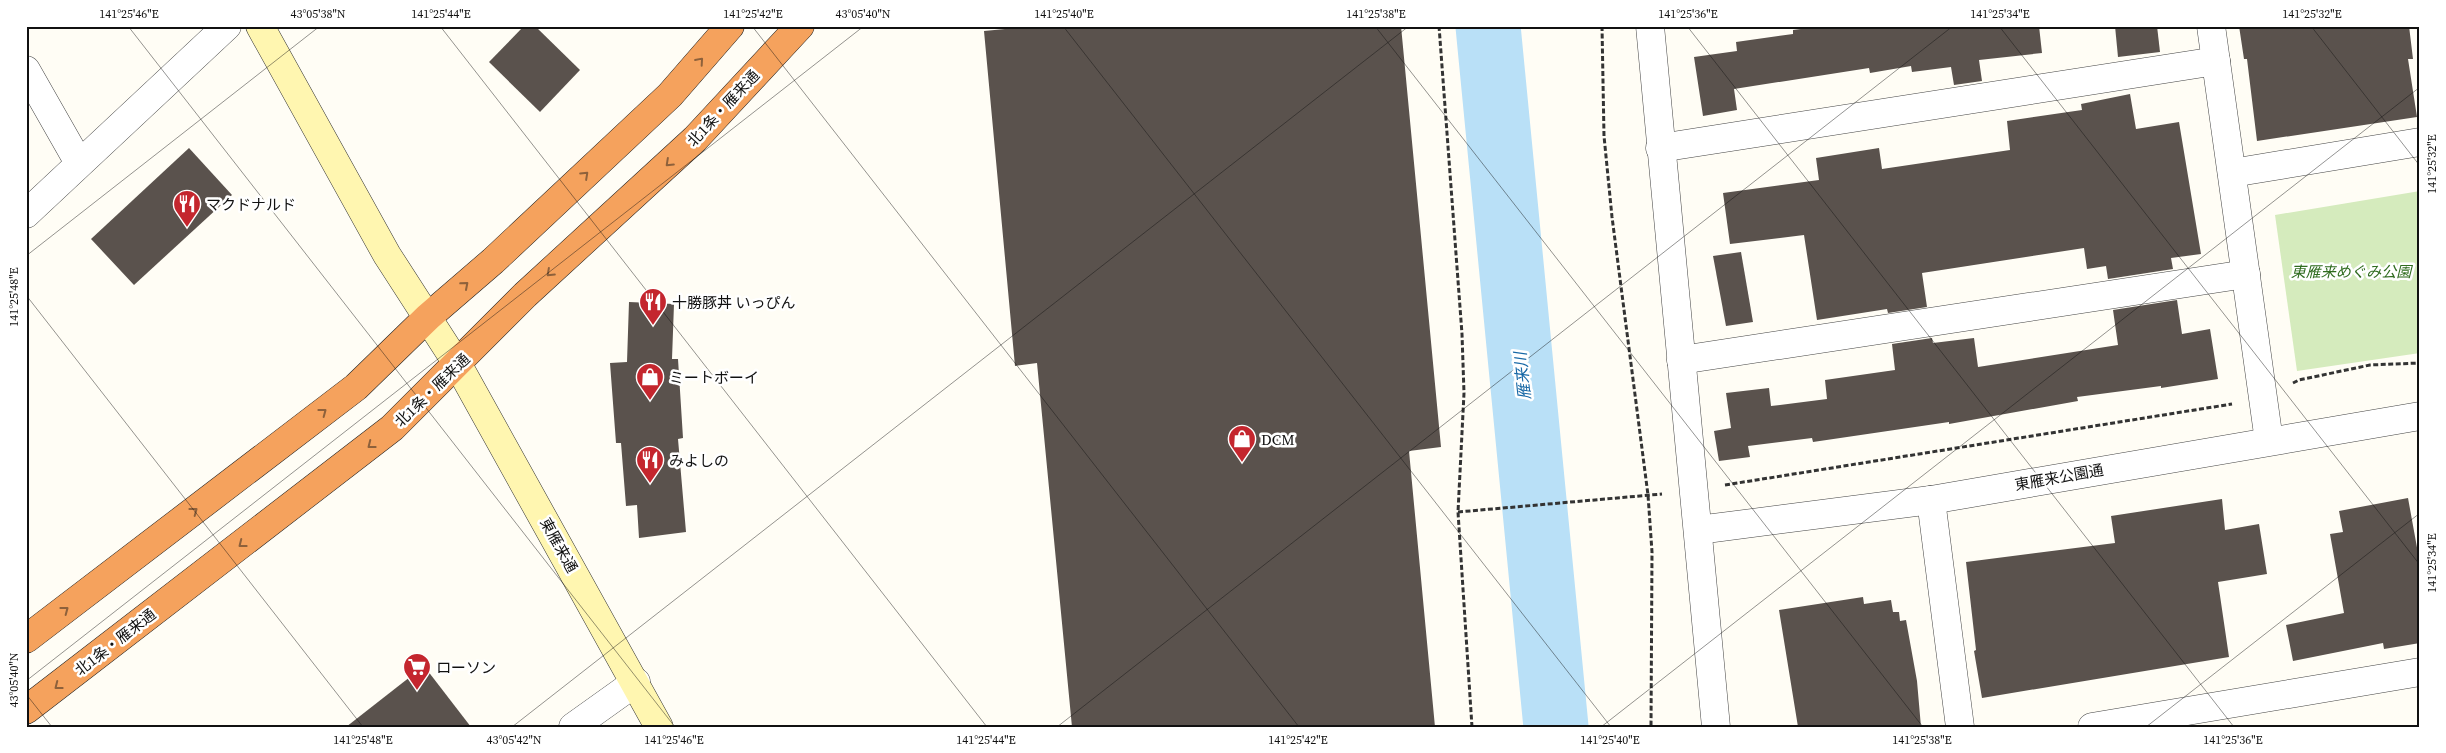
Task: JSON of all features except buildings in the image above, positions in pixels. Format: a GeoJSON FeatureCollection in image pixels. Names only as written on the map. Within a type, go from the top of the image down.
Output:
{"type":"FeatureCollection","features":[{"type":"Feature","properties":{"kind":"highway"},"geometry":{"type":"LineString","coordinates":[[26,639],[356,387],[428,317],[493,261],[670,95],[730,26]]}},
{"type":"Feature","properties":{"kind":"highway","name":"北1条・雁来通"},"geometry":{"type":"LineString","coordinates":[[26,710],[392,428],[458,365],[525,295],[695,139],[800,26]]}},
{"type":"Feature","properties":{"kind":"street"},"geometry":{"type":"LineString","coordinates":[[26,214],[227,26]]}},
{"type":"Feature","properties":{"kind":"street","name":"東雁来通"},"geometry":{"type":"LineString","coordinates":[[260,26],[387,255],[458,365],[660,727]]}},
{"type":"Feature","properties":{"kind":"street"},"geometry":{"type":"LineString","coordinates":[[1650,26],[1716,727]]}},
{"type":"Feature","properties":{"kind":"street"},"geometry":{"type":"LineString","coordinates":[[2211,26],[2269,441]]}},
{"type":"Feature","properties":{"kind":"street"},"geometry":{"type":"LineString","coordinates":[[1660,148],[2216,61]]}},
{"type":"Feature","properties":{"kind":"street"},"geometry":{"type":"LineString","coordinates":[[26,70],[80,164]]}},
{"type":"Feature","properties":{"kind":"street"},"geometry":{"type":"LineString","coordinates":[[2232,173],[2420,142]]}},
{"type":"Feature","properties":{"kind":"street"},"geometry":{"type":"LineString","coordinates":[[1681,360],[2246,274]]}},
{"type":"Feature","properties":{"kind":"street","name":"東雁来公園通"},"geometry":{"type":"LineString","coordinates":[[1698,530],[1931,500],[2420,416]]}},
{"type":"Feature","properties":{"kind":"street"},"geometry":{"type":"LineString","coordinates":[[1931,500],[1960,727]]}},
{"type":"Feature","properties":{"kind":"street"},"geometry":{"type":"LineString","coordinates":[[2092,727],[2420,672]]}},
{"type":"Feature","properties":{"kind":"street"},"geometry":{"type":"LineString","coordinates":[[573,727],[636,682]]}},
{"type":"Feature","properties":{"kind":"path"},"geometry":{"type":"LineString","coordinates":[[1439,26],[1464,393],[1458,512],[1472,727]]}},
{"type":"Feature","properties":{"kind":"path"},"geometry":{"type":"LineString","coordinates":[[1602,26],[1604,136],[1607,172],[1648,495],[1652,552],[1651,727]]}},
{"type":"Feature","properties":{"kind":"path"},"geometry":{"type":"LineString","coordinates":[[2286,388],[2299,380],[2370,365],[2420,363]]}},
{"type":"Feature","properties":{"kind":"path"},"geometry":{"type":"LineString","coordinates":[[1720,486],[2235,404]]}},
{"type":"Feature","properties":{"kind":"path"},"geometry":{"type":"LineString","coordinates":[[1458,512],[1666,493]]}},
{"type":"Feature","properties":{"kind":"green space","name":"東雁来めぐみ公園"},"geometry":{"type":"Polygon","coordinates":[[[2420,191],[2420,353],[2297,371],[2275,215],[2420,191]]]}},
{"type":"Feature","properties":{"kind":"waterway","name":"雁来川"},"geometry":{"type":"LineString","coordinates":[[1488,26],[1556,727]]}},
{"type":"Feature","properties":{"kind":"place","name":"マクドナルド"},"geometry":{"type":"Point","coordinates":[187,228]}},
{"type":"Feature","properties":{"kind":"place","name":"十勝豚丼 いっぴん"},"geometry":{"type":"Point","coordinates":[653,326]}},
{"type":"Feature","properties":{"kind":"place","name":"ミートボーイ"},"geometry":{"type":"Point","coordinates":[650,401]}},
{"type":"Feature","properties":{"kind":"place","name":"DCM"},"geometry":{"type":"Point","coordinates":[1242,463]}},
{"type":"Feature","properties":{"kind":"place","name":"みよしの"},"geometry":{"type":"Point","coordinates":[650,484]}},
{"type":"Feature","properties":{"kind":"place","name":"ローソン"},"geometry":{"type":"Point","coordinates":[417,691]}}]}
